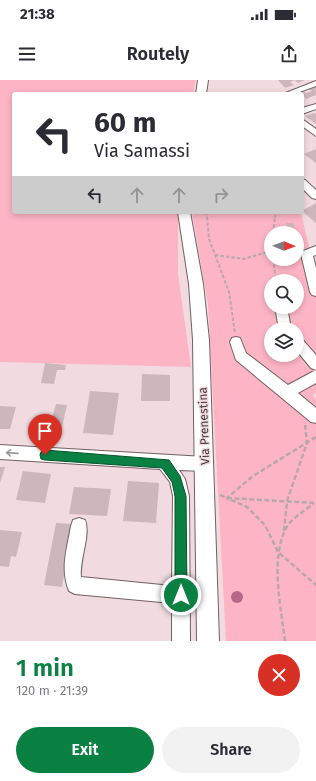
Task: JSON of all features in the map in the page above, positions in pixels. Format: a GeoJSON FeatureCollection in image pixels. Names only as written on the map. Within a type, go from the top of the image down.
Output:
{"type":"FeatureCollection","features":[{"type":"Feature","properties":{"kind":"main road"},"geometry":{"type":"LineString","coordinates":[[201,92],[203,80]]}},
{"type":"Feature","properties":{"kind":"main road","name":"Via Prenestina"},"geometry":{"type":"LineString","coordinates":[[184,214],[200,318],[205,464],[208,641]]}},
{"type":"Feature","properties":{"kind":"street"},"geometry":{"type":"LineString","coordinates":[[292,92],[316,83]]}},
{"type":"Feature","properties":{"kind":"street"},"geometry":{"type":"LineString","coordinates":[[304,110],[316,106]]}},
{"type":"Feature","properties":{"kind":"street"},"geometry":{"type":"LineString","coordinates":[[304,124],[316,133]]}},
{"type":"Feature","properties":{"kind":"street"},"geometry":{"type":"LineString","coordinates":[[304,184],[316,196]]}},
{"type":"Feature","properties":{"kind":"street"},"geometry":{"type":"LineString","coordinates":[[316,250],[308,254],[316,292]]}},
{"type":"Feature","properties":{"kind":"street"},"geometry":{"type":"LineString","coordinates":[[236,342],[241,356],[316,417]]}},
{"type":"Feature","properties":{"kind":"street"},"geometry":{"type":"LineString","coordinates":[[304,350],[316,364]]}},
{"type":"Feature","properties":{"kind":"street"},"geometry":{"type":"LineString","coordinates":[[287,392],[316,376]]}},
{"type":"Feature","properties":{"kind":"street"},"geometry":{"type":"LineString","coordinates":[[0,452],[165,463],[205,464]]}},
{"type":"Feature","properties":{"kind":"street"},"geometry":{"type":"LineString","coordinates":[[165,463],[176,479],[181,496],[181,641]]}},
{"type":"Feature","properties":{"kind":"street"},"geometry":{"type":"LineString","coordinates":[[79,526],[72,571],[72,581],[75,585],[181,595]]}},
{"type":"Feature","properties":{"kind":"path"},"geometry":{"type":"LineString","coordinates":[[206,214],[210,239],[229,292],[236,342]]}},
{"type":"Feature","properties":{"kind":"path"},"geometry":{"type":"LineString","coordinates":[[274,226],[276,214]]}},
{"type":"Feature","properties":{"kind":"path"},"geometry":{"type":"LineString","coordinates":[[215,255],[240,260],[253,258],[264,254]]}},
{"type":"Feature","properties":{"kind":"path"},"geometry":{"type":"LineString","coordinates":[[284,533],[287,501],[306,442],[304,408]]}},
{"type":"Feature","properties":{"kind":"path"},"geometry":{"type":"LineString","coordinates":[[227,498],[253,476],[316,437]]}},
{"type":"Feature","properties":{"kind":"path"},"geometry":{"type":"LineString","coordinates":[[205,491],[227,498],[247,507],[265,525],[278,552],[316,585]]}},
{"type":"Feature","properties":{"kind":"path"},"geometry":{"type":"LineString","coordinates":[[227,498],[315,503]]}},
{"type":"Feature","properties":{"kind":"path"},"geometry":{"type":"LineString","coordinates":[[285,641],[278,552],[281,539],[289,524],[315,503]]}},
{"type":"Feature","properties":{"kind":"shaded area"},"geometry":{"type":"Polygon","coordinates":[[[0,80],[196,80],[193,92],[12,92],[12,214],[178,214],[178,274],[191,367],[0,362],[0,80]]]}},
{"type":"Feature","properties":{"kind":"shaded area"},"geometry":{"type":"Polygon","coordinates":[[[192,214],[301,214],[316,277],[316,393],[313,395],[316,399],[316,641],[226,641],[208,305],[192,214]]]}},
{"type":"Feature","properties":{"kind":"building"},"geometry":{"type":"Polygon","coordinates":[[[278,80],[295,80],[290,82],[294,85],[285,88],[278,80]]]}},
{"type":"Feature","properties":{"kind":"building"},"geometry":{"type":"Polygon","coordinates":[[[295,80],[305,80],[298,83],[295,80]]]}},
{"type":"Feature","properties":{"kind":"building"},"geometry":{"type":"Polygon","coordinates":[[[316,86],[316,95],[306,99],[304,96],[304,92],[300,92],[303,91],[306,93],[312,91],[308,89],[316,86]]]}},
{"type":"Feature","properties":{"kind":"building"},"geometry":{"type":"Polygon","coordinates":[[[314,113],[316,114],[316,124],[305,116],[314,113]]]}},
{"type":"Feature","properties":{"kind":"building"},"geometry":{"type":"Polygon","coordinates":[[[316,149],[316,163],[304,154],[316,149]]]}},
{"type":"Feature","properties":{"kind":"building"},"geometry":{"type":"Polygon","coordinates":[[[316,203],[316,223],[304,213],[304,210],[316,203]]]}},
{"type":"Feature","properties":{"kind":"building"},"geometry":{"type":"Polygon","coordinates":[[[286,223],[293,223],[294,226],[287,226],[286,223]]]}},
{"type":"Feature","properties":{"kind":"building"},"geometry":{"type":"Polygon","coordinates":[[[45,363],[66,365],[65,370],[57,370],[54,384],[41,383],[45,363]]]}},
{"type":"Feature","properties":{"kind":"building"},"geometry":{"type":"Polygon","coordinates":[[[142,374],[170,375],[170,401],[141,401],[142,374]]]}},
{"type":"Feature","properties":{"kind":"building"},"geometry":{"type":"Polygon","coordinates":[[[90,391],[119,393],[113,435],[83,433],[90,391]]]}},
{"type":"Feature","properties":{"kind":"building"},"geometry":{"type":"Polygon","coordinates":[[[56,404],[67,405],[62,427],[50,425],[56,404]]]}},
{"type":"Feature","properties":{"kind":"building"},"geometry":{"type":"Polygon","coordinates":[[[0,406],[16,407],[10,429],[0,429],[0,406]]]}},
{"type":"Feature","properties":{"kind":"building"},"geometry":{"type":"Polygon","coordinates":[[[0,467],[5,467],[0,483],[0,467]]]}},
{"type":"Feature","properties":{"kind":"building"},"geometry":{"type":"Polygon","coordinates":[[[23,471],[51,474],[45,503],[16,500],[23,471]]]}},
{"type":"Feature","properties":{"kind":"building"},"geometry":{"type":"Polygon","coordinates":[[[128,481],[159,483],[156,523],[123,521],[128,481]]]}},
{"type":"Feature","properties":{"kind":"building"},"geometry":{"type":"Polygon","coordinates":[[[74,487],[111,489],[107,516],[69,514],[74,487]]]}},
{"type":"Feature","properties":{"kind":"building"},"geometry":{"type":"Polygon","coordinates":[[[56,523],[73,524],[62,587],[44,585],[56,523]]]}},
{"type":"Feature","properties":{"kind":"building"},"geometry":{"type":"Polygon","coordinates":[[[0,530],[22,532],[16,557],[11,556],[9,567],[0,566],[0,530]]]}},
{"type":"Feature","properties":{"kind":"route"},"geometry":{"type":"LineString","coordinates":[[45,455],[165,463],[175,476],[181,496],[181,595]]}}]}
